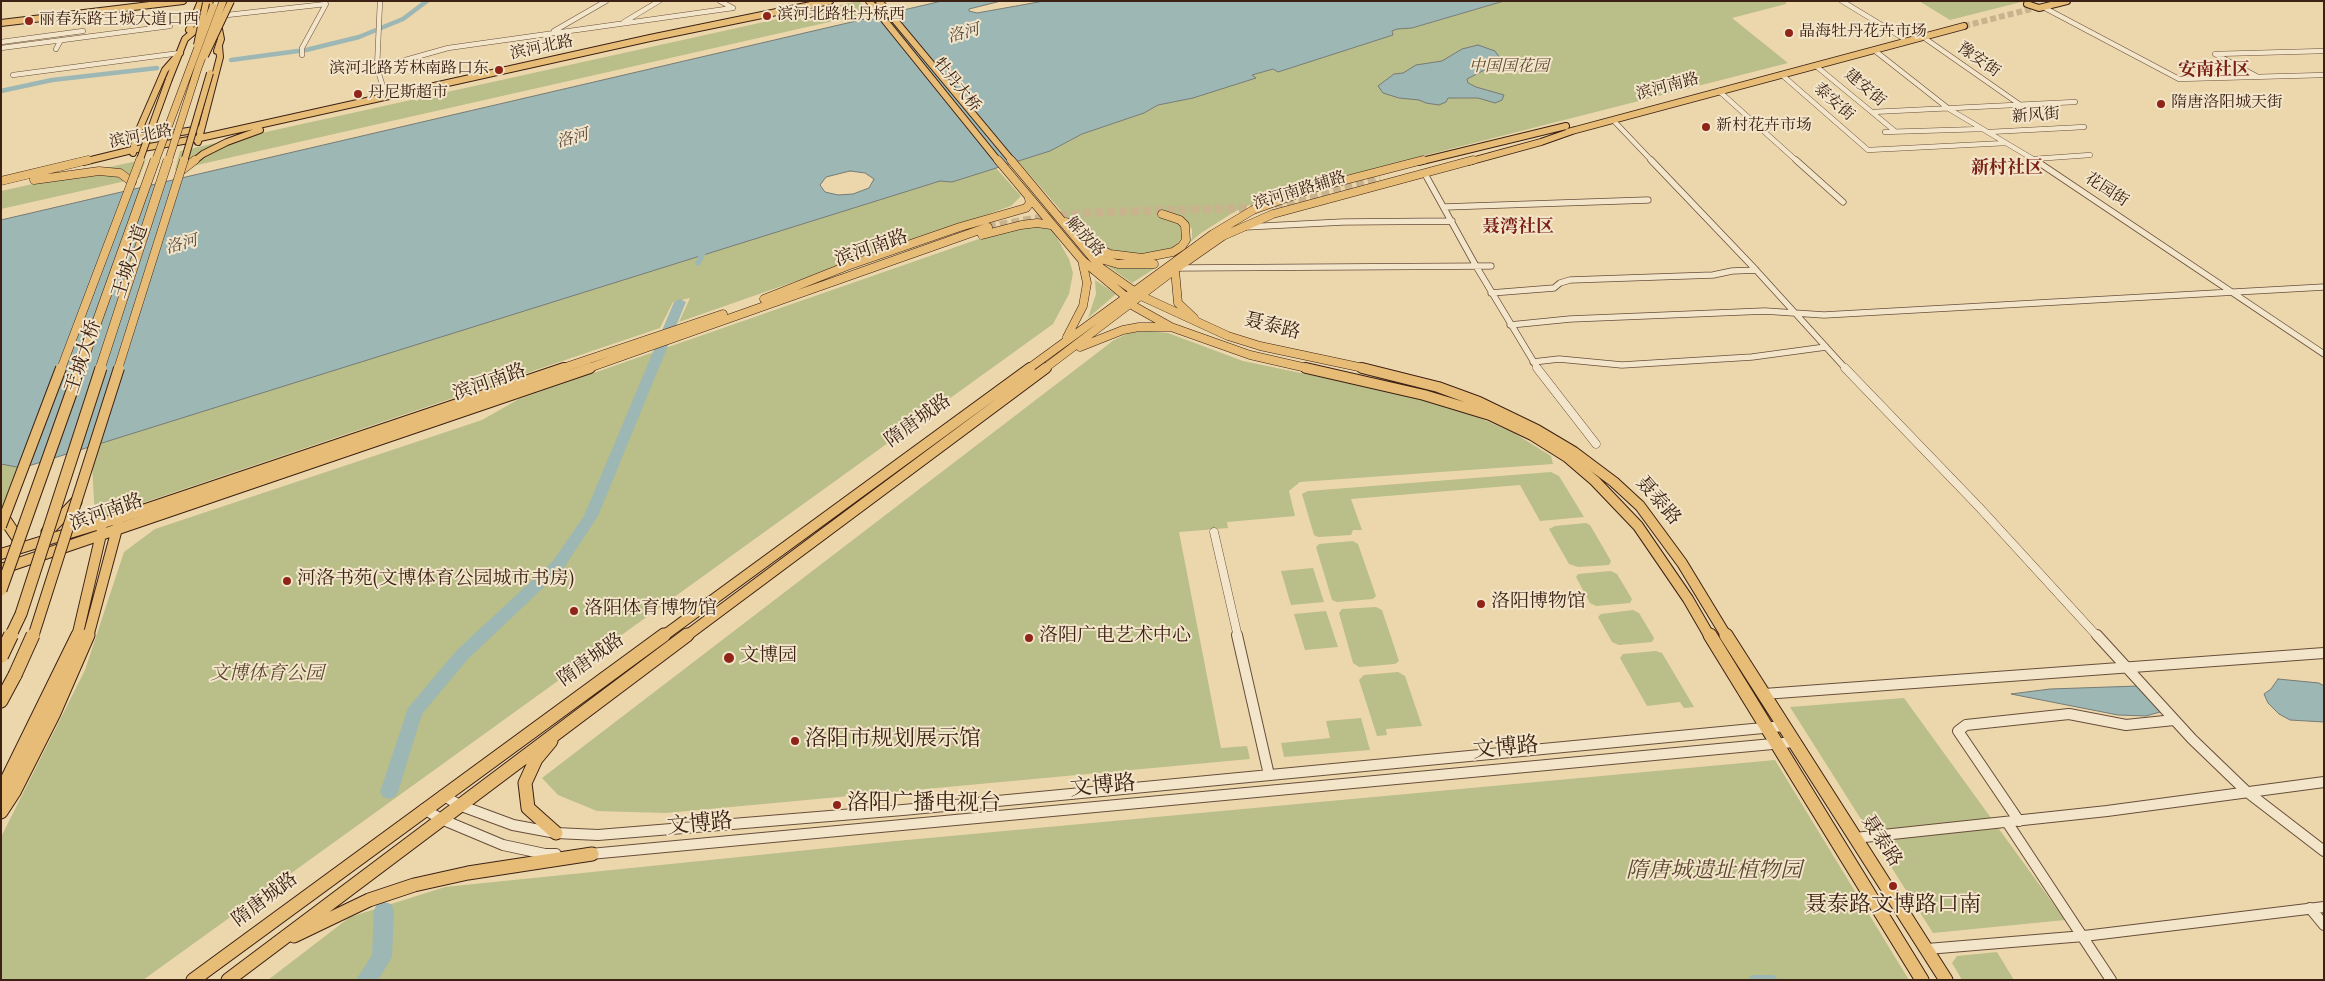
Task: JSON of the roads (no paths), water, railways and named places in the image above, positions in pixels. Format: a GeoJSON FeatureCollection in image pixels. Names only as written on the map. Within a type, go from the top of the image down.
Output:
{"type":"FeatureCollection","features":[{"type":"Feature","properties":{"kind":"highway"},"geometry":{"type":"LineString","coordinates":[[193,69],[197,45],[215,1]]}},
{"type":"Feature","properties":{"kind":"highway","name":"王城大道"},"geometry":{"type":"LineString","coordinates":[[193,69],[224,1]]}},
{"type":"Feature","properties":{"kind":"highway","name":"王城大桥"},"geometry":{"type":"LineString","coordinates":[[1,590],[161,145],[193,69]]}},
{"type":"Feature","properties":{"kind":"highway","name":"王城大桥"},"geometry":{"type":"LineString","coordinates":[[1,656],[20,614],[193,69]]}},
{"type":"Feature","properties":{"kind":"highway"},"geometry":{"type":"LineString","coordinates":[[46,534],[76,502]]}},
{"type":"Feature","properties":{"kind":"highway"},"geometry":{"type":"LineString","coordinates":[[3,522],[18,539]]}},
{"type":"Feature","properties":{"kind":"main road"},"geometry":{"type":"LineString","coordinates":[[1,23],[172,1]]}},
{"type":"Feature","properties":{"kind":"main road"},"geometry":{"type":"LineString","coordinates":[[1,23],[183,1]]}},
{"type":"Feature","properties":{"kind":"main road"},"geometry":{"type":"LineString","coordinates":[[3,522],[169,79],[201,1]]}},
{"type":"Feature","properties":{"kind":"main road"},"geometry":{"type":"LineString","coordinates":[[184,42],[199,27],[208,1]]}},
{"type":"Feature","properties":{"kind":"main road"},"geometry":{"type":"LineString","coordinates":[[197,45],[208,1]]}},
{"type":"Feature","properties":{"kind":"main road","name":"王城大道"},"geometry":{"type":"LineString","coordinates":[[1,701],[34,634],[181,171],[220,40],[218,24],[225,13],[224,1]]}},
{"type":"Feature","properties":{"kind":"main road"},"geometry":{"type":"LineString","coordinates":[[225,13],[232,1]]}},
{"type":"Feature","properties":{"kind":"main road"},"geometry":{"type":"LineString","coordinates":[[193,69],[232,1]]}},
{"type":"Feature","properties":{"kind":"main road","name":"滨河北路"},"geometry":{"type":"LineString","coordinates":[[804,6],[824,1]]}},
{"type":"Feature","properties":{"kind":"main road","name":"滨河北路"},"geometry":{"type":"LineString","coordinates":[[132,152],[199,140],[388,95],[830,1]]}},
{"type":"Feature","properties":{"kind":"main road","name":"牡丹大桥"},"geometry":{"type":"LineString","coordinates":[[870,1],[1021,188]]}},
{"type":"Feature","properties":{"kind":"main road","name":"牡丹大桥"},"geometry":{"type":"LineString","coordinates":[[879,1],[1031,185]]}},
{"type":"Feature","properties":{"kind":"main road"},"geometry":{"type":"LineString","coordinates":[[2036,1],[2027,4],[2044,5],[2067,1]]}},
{"type":"Feature","properties":{"kind":"main road"},"geometry":{"type":"LineString","coordinates":[[2044,5],[2060,1]]}},
{"type":"Feature","properties":{"kind":"main road"},"geometry":{"type":"LineString","coordinates":[[194,22],[204,15]]}},
{"type":"Feature","properties":{"kind":"main road","name":"滨河南路"},"geometry":{"type":"LineString","coordinates":[[1957,23],[1969,26],[1923,37],[1575,130],[1378,177],[1957,23]]}},
{"type":"Feature","properties":{"kind":"main road"},"geometry":{"type":"LineString","coordinates":[[1903,38],[1923,37]]}},
{"type":"Feature","properties":{"kind":"main road"},"geometry":{"type":"LineString","coordinates":[[184,42],[220,40],[220,57],[199,140]]}},
{"type":"Feature","properties":{"kind":"main road"},"geometry":{"type":"LineString","coordinates":[[132,152],[135,139],[165,70],[180,53]]}},
{"type":"Feature","properties":{"kind":"main road"},"geometry":{"type":"LineString","coordinates":[[181,171],[211,150],[257,130],[587,53]]}},
{"type":"Feature","properties":{"kind":"main road"},"geometry":{"type":"LineString","coordinates":[[1737,81],[1745,85]]}},
{"type":"Feature","properties":{"kind":"main road","name":"滨河南路辅路"},"geometry":{"type":"LineString","coordinates":[[1176,266],[1213,234],[1253,210],[1345,180],[1526,134],[1566,126]]}},
{"type":"Feature","properties":{"kind":"main road"},"geometry":{"type":"LineString","coordinates":[[135,139],[202,129]]}},
{"type":"Feature","properties":{"kind":"main road","name":"滨河南路辅路"},"geometry":{"type":"LineString","coordinates":[[1067,352],[1137,293],[1176,266],[1240,227],[1273,214],[1541,142],[1575,130]]}},
{"type":"Feature","properties":{"kind":"main road","name":"滨河北路"},"geometry":{"type":"LineString","coordinates":[[1,182],[161,145],[199,140]]}},
{"type":"Feature","properties":{"kind":"main road"},"geometry":{"type":"LineString","coordinates":[[1,187],[66,174],[99,171],[120,173],[132,182]]}},
{"type":"Feature","properties":{"kind":"main road"},"geometry":{"type":"LineString","coordinates":[[1345,180],[1358,190]]}},
{"type":"Feature","properties":{"kind":"main road","name":"解放路"},"geometry":{"type":"LineString","coordinates":[[1031,185],[1101,268],[1137,293]]}},
{"type":"Feature","properties":{"kind":"main road","name":"解放路"},"geometry":{"type":"LineString","coordinates":[[1021,188],[1082,260],[1128,300]]}},
{"type":"Feature","properties":{"kind":"main road","name":"滨河南路"},"geometry":{"type":"LineString","coordinates":[[1,569],[102,534],[118,524],[685,331],[987,223],[1026,208],[1029,206],[1029,199]]}},
{"type":"Feature","properties":{"kind":"main road"},"geometry":{"type":"LineString","coordinates":[[1062,221],[1078,229],[1098,248],[1110,254],[1142,258],[1173,252],[1182,246],[1186,240],[1185,225],[1180,220],[1162,214]]}},
{"type":"Feature","properties":{"kind":"main road"},"geometry":{"type":"LineString","coordinates":[[987,223],[1004,222],[1005,226],[1001,229]]}},
{"type":"Feature","properties":{"kind":"main road"},"geometry":{"type":"LineString","coordinates":[[767,302],[806,297],[1001,229],[1030,223],[1051,225]]}},
{"type":"Feature","properties":{"kind":"main road"},"geometry":{"type":"LineString","coordinates":[[1083,246],[1104,260],[1118,264],[1176,266],[1178,304],[1200,324]]}},
{"type":"Feature","properties":{"kind":"main road"},"geometry":{"type":"LineString","coordinates":[[1064,341],[1083,306],[1087,282],[1082,260]]}},
{"type":"Feature","properties":{"kind":"main road","name":"聂泰路"},"geometry":{"type":"LineString","coordinates":[[1137,293],[1228,336],[1260,346],[1391,374],[1438,387],[1500,411],[1574,452],[1614,482],[1640,506],[1682,563],[1946,980]]}},
{"type":"Feature","properties":{"kind":"main road","name":"滨河南路辅路"},"geometry":{"type":"LineString","coordinates":[[1064,341],[1128,300]]}},
{"type":"Feature","properties":{"kind":"main road","name":"聂泰路"},"geometry":{"type":"LineString","coordinates":[[1128,300],[1171,327],[1250,355],[1424,395],[1490,415],[1532,436],[1567,457],[1596,481],[1638,526],[1688,599],[1764,728],[1922,980]]}},
{"type":"Feature","properties":{"kind":"main road"},"geometry":{"type":"LineString","coordinates":[[1067,352],[1123,330],[1171,327]]}},
{"type":"Feature","properties":{"kind":"main road","name":"隋唐城路"},"geometry":{"type":"LineString","coordinates":[[193,980],[1064,341]]}},
{"type":"Feature","properties":{"kind":"main road","name":"隋唐城路"},"geometry":{"type":"LineString","coordinates":[[228,980],[440,819],[1067,352]]}},
{"type":"Feature","properties":{"kind":"main road"},"geometry":{"type":"LineString","coordinates":[[1,792],[78,635],[102,534],[103,522]]}},
{"type":"Feature","properties":{"kind":"main road","name":"滨河南路"},"geometry":{"type":"LineString","coordinates":[[1,554],[103,522],[118,524]]}},
{"type":"Feature","properties":{"kind":"main road"},"geometry":{"type":"LineString","coordinates":[[1,812],[14,792],[54,713],[90,631],[118,524]]}},
{"type":"Feature","properties":{"kind":"main road"},"geometry":{"type":"LineString","coordinates":[[556,833],[528,808],[525,783],[536,759],[559,730]]}},
{"type":"Feature","properties":{"kind":"main road"},"geometry":{"type":"LineString","coordinates":[[265,952],[319,922],[369,900],[414,885],[487,870],[592,854]]}},
{"type":"Feature","properties":{"kind":"street"},"geometry":{"type":"LineString","coordinates":[[382,1],[379,68],[388,95]]}},
{"type":"Feature","properties":{"kind":"street"},"geometry":{"type":"LineString","coordinates":[[550,34],[606,1]]}},
{"type":"Feature","properties":{"kind":"street"},"geometry":{"type":"LineString","coordinates":[[619,25],[659,1]]}},
{"type":"Feature","properties":{"kind":"street"},"geometry":{"type":"LineString","coordinates":[[379,68],[405,58],[448,48],[733,8],[720,1]]}},
{"type":"Feature","properties":{"kind":"street"},"geometry":{"type":"LineString","coordinates":[[1842,1],[1903,38]]}},
{"type":"Feature","properties":{"kind":"street"},"geometry":{"type":"LineString","coordinates":[[225,13],[326,4],[302,48],[302,55]]}},
{"type":"Feature","properties":{"kind":"street"},"geometry":{"type":"LineString","coordinates":[[2044,5],[2180,78],[2324,74]]}},
{"type":"Feature","properties":{"kind":"street"},"geometry":{"type":"LineString","coordinates":[[1,48],[170,26]]}},
{"type":"Feature","properties":{"kind":"street"},"geometry":{"type":"LineString","coordinates":[[1,42],[83,32]]}},
{"type":"Feature","properties":{"kind":"street","name":"豫安街"},"geometry":{"type":"LineString","coordinates":[[1923,37],[2019,104]]}},
{"type":"Feature","properties":{"kind":"street"},"geometry":{"type":"LineString","coordinates":[[56,49],[61,40]]}},
{"type":"Feature","properties":{"kind":"street","name":"花园街"},"geometry":{"type":"LineString","coordinates":[[1874,50],[1949,108],[2033,158],[2324,354]]}},
{"type":"Feature","properties":{"kind":"street"},"geometry":{"type":"LineString","coordinates":[[2256,76],[2215,54],[2324,51]]}},
{"type":"Feature","properties":{"kind":"street"},"geometry":{"type":"LineString","coordinates":[[13,75],[180,53]]}},
{"type":"Feature","properties":{"kind":"street","name":"建安街"},"geometry":{"type":"LineString","coordinates":[[1816,66],[1896,132]]}},
{"type":"Feature","properties":{"kind":"street","name":"泰安街"},"geometry":{"type":"LineString","coordinates":[[1782,75],[1868,150],[2006,143]]}},
{"type":"Feature","properties":{"kind":"street"},"geometry":{"type":"LineString","coordinates":[[1719,91],[1843,202]]}},
{"type":"Feature","properties":{"kind":"street"},"geometry":{"type":"LineString","coordinates":[[1872,112],[2075,102]]}},
{"type":"Feature","properties":{"kind":"street"},"geometry":{"type":"LineString","coordinates":[[1613,120],[1979,507],[2174,720],[2246,791],[2324,851]]}},
{"type":"Feature","properties":{"kind":"street","name":"新风街"},"geometry":{"type":"LineString","coordinates":[[1989,132],[2084,126]]}},
{"type":"Feature","properties":{"kind":"street"},"geometry":{"type":"LineString","coordinates":[[1885,132],[1982,129]]}},
{"type":"Feature","properties":{"kind":"street"},"geometry":{"type":"LineString","coordinates":[[2033,158],[2090,155]]}},
{"type":"Feature","properties":{"kind":"street"},"geometry":{"type":"LineString","coordinates":[[1425,174],[1476,266],[1533,362],[1596,444]]}},
{"type":"Feature","properties":{"kind":"street"},"geometry":{"type":"LineString","coordinates":[[1444,207],[1648,200]]}},
{"type":"Feature","properties":{"kind":"street"},"geometry":{"type":"LineString","coordinates":[[1240,227],[1343,222],[1452,221]]}},
{"type":"Feature","properties":{"kind":"street"},"geometry":{"type":"LineString","coordinates":[[1176,266],[1492,266]]}},
{"type":"Feature","properties":{"kind":"street"},"geometry":{"type":"LineString","coordinates":[[1492,293],[1554,288],[1560,283],[1570,280],[1713,275],[1732,271],[1756,270]]}},
{"type":"Feature","properties":{"kind":"street"},"geometry":{"type":"LineString","coordinates":[[1510,325],[1570,319],[1745,312],[1824,315],[2324,287]]}},
{"type":"Feature","properties":{"kind":"street"},"geometry":{"type":"LineString","coordinates":[[1533,362],[1559,359],[1622,365],[1752,357],[1826,347]]}},
{"type":"Feature","properties":{"kind":"street"},"geometry":{"type":"LineString","coordinates":[[1214,532],[1269,775]]}},
{"type":"Feature","properties":{"kind":"street"},"geometry":{"type":"LineString","coordinates":[[1764,694],[2324,653]]}},
{"type":"Feature","properties":{"kind":"street"},"geometry":{"type":"LineString","coordinates":[[2019,821],[1958,731],[1966,725],[2068,714],[2126,725],[2174,720]]}},
{"type":"Feature","properties":{"kind":"street","name":"文博路"},"geometry":{"type":"LineString","coordinates":[[443,795],[459,805],[514,825],[556,833],[598,835],[903,810],[1784,726]]}},
{"type":"Feature","properties":{"kind":"street","name":"文博路"},"geometry":{"type":"LineString","coordinates":[[424,809],[440,819],[503,845],[545,854],[592,854],[1794,742]]}},
{"type":"Feature","properties":{"kind":"street"},"geometry":{"type":"LineString","coordinates":[[1855,838],[2108,811],[2324,782]]}},
{"type":"Feature","properties":{"kind":"street"},"geometry":{"type":"LineString","coordinates":[[2007,822],[2084,936],[2111,980]]}},
{"type":"Feature","properties":{"kind":"street"},"geometry":{"type":"LineString","coordinates":[[1927,949],[2084,936],[2324,906]]}},
{"type":"Feature","properties":{"kind":"street"},"geometry":{"type":"LineString","coordinates":[[2310,908],[2324,925]]}},
{"type":"Feature","properties":{"kind":"water","name":"洛河"},"geometry":{"type":"Polygon","coordinates":[[[942,1],[1001,1],[969,9],[969,11],[977,13],[1044,1],[1504,1],[1412,28],[1397,29],[1392,31],[1393,35],[1278,72],[1273,69],[1252,75],[1256,78],[1193,98],[1158,105],[1144,113],[1082,134],[1050,151],[952,182],[940,181],[22,468],[1,464],[1,220],[942,1]],[[850,171],[826,177],[820,185],[825,192],[838,195],[853,194],[869,188],[874,179],[865,173],[850,171]]]}},
{"type":"Feature","properties":{"kind":"water"},"geometry":{"type":"Polygon","coordinates":[[[1478,45],[1495,51],[1502,61],[1467,79],[1468,83],[1504,95],[1502,100],[1495,103],[1478,98],[1448,98],[1446,102],[1439,105],[1399,98],[1383,93],[1378,86],[1394,74],[1403,73],[1416,65],[1442,61],[1462,49],[1478,45]]]}},
{"type":"Feature","properties":{"kind":"water"},"geometry":{"type":"Polygon","coordinates":[[[2278,679],[2319,683],[2324,686],[2324,722],[2290,720],[2279,714],[2268,703],[2264,694],[2271,689],[2278,679]]]}},
{"type":"Feature","properties":{"kind":"water"},"geometry":{"type":"Polygon","coordinates":[[[2138,686],[2160,712],[2146,716],[2118,715],[2011,694],[2050,689],[2138,686]]]}},
{"type":"Feature","properties":{"kind":"waterway"},"geometry":{"type":"LineString","coordinates":[[306,50],[359,37],[403,19],[427,1]]}},
{"type":"Feature","properties":{"kind":"waterway"},"geometry":{"type":"LineString","coordinates":[[231,60],[298,51]]}},
{"type":"Feature","properties":{"kind":"waterway"},"geometry":{"type":"LineString","coordinates":[[1,91],[52,80],[157,68]]}},
{"type":"Feature","properties":{"kind":"waterway"},"geometry":{"type":"LineString","coordinates":[[698,263],[705,249]]}},
{"type":"Feature","properties":{"kind":"waterway"},"geometry":{"type":"LineString","coordinates":[[389,792],[414,712],[462,655],[558,565],[591,516],[680,302]]}},
{"type":"Feature","properties":{"kind":"waterway"},"geometry":{"type":"LineString","coordinates":[[366,980],[382,957],[384,910]]}},
{"type":"Feature","properties":{"kind":"waterway"},"geometry":{"type":"LineString","coordinates":[[1754,980],[1772,980]]}},
{"type":"Feature","properties":{"kind":"tunnel"},"geometry":{"type":"LineString","coordinates":[[1964,26],[2043,6]]}},
{"type":"Feature","properties":{"kind":"tunnel"},"geometry":{"type":"LineString","coordinates":[[988,227],[1051,216],[1101,212],[1250,208],[1285,202],[1380,178]]}},
{"type":"Feature","properties":{"kind":"place","name":"滨河北路牡丹桥西"},"geometry":{"type":"Point","coordinates":[767,16]}},
{"type":"Feature","properties":{"kind":"place","name":"丽春东路王城大道口西"},"geometry":{"type":"Point","coordinates":[29,21]}},
{"type":"Feature","properties":{"kind":"place","name":"晶海牡丹花卉市场"},"geometry":{"type":"Point","coordinates":[1789,33]}},
{"type":"Feature","properties":{"kind":"place","name":"滨河北路芳林南路口东"},"geometry":{"type":"Point","coordinates":[499,70]}},
{"type":"Feature","properties":{"kind":"place","name":"丹尼斯超市"},"geometry":{"type":"Point","coordinates":[358,94]}},
{"type":"Feature","properties":{"kind":"place","name":"隋唐洛阳城天街"},"geometry":{"type":"Point","coordinates":[2161,104]}},
{"type":"Feature","properties":{"kind":"place","name":"新村花卉市场"},"geometry":{"type":"Point","coordinates":[1706,127]}},
{"type":"Feature","properties":{"kind":"place","name":"河洛书苑(文博体育公园城市书房)"},"geometry":{"type":"Point","coordinates":[287,581]}},
{"type":"Feature","properties":{"kind":"place","name":"洛阳博物馆"},"geometry":{"type":"Point","coordinates":[1481,604]}},
{"type":"Feature","properties":{"kind":"place","name":"洛阳体育博物馆"},"geometry":{"type":"Point","coordinates":[574,611]}},
{"type":"Feature","properties":{"kind":"place","name":"洛阳广电艺术中心"},"geometry":{"type":"Point","coordinates":[1029,638]}},
{"type":"Feature","properties":{"kind":"place","name":"文博园"},"geometry":{"type":"Point","coordinates":[729,658]}},
{"type":"Feature","properties":{"kind":"place","name":"洛阳市规划展示馆"},"geometry":{"type":"Point","coordinates":[795,741]}},
{"type":"Feature","properties":{"kind":"place","name":"洛阳广播电视台"},"geometry":{"type":"Point","coordinates":[837,805]}},
{"type":"Feature","properties":{"kind":"place","name":"聂泰路文博路口南"},"geometry":{"type":"Point","coordinates":[1893,886]}},
{"type":"Feature","properties":{"kind":"district","name":"安南社区"},"geometry":{"type":"Point","coordinates":[2214,72]}},
{"type":"Feature","properties":{"kind":"district","name":"新村社区"},"geometry":{"type":"Point","coordinates":[2007,170]}},
{"type":"Feature","properties":{"kind":"district","name":"聂湾社区"},"geometry":{"type":"Point","coordinates":[1518,229]}},
{"type":"Feature","properties":{"kind":"park label","name":"中国国花园"},"geometry":{"type":"Point","coordinates":[1509,68]}},
{"type":"Feature","properties":{"kind":"park label","name":"文博体育公园"},"geometry":{"type":"Point","coordinates":[267,676]}},
{"type":"Feature","properties":{"kind":"park label","name":"隋唐城遗址植物园"},"geometry":{"type":"Point","coordinates":[1714,873]}}]}
